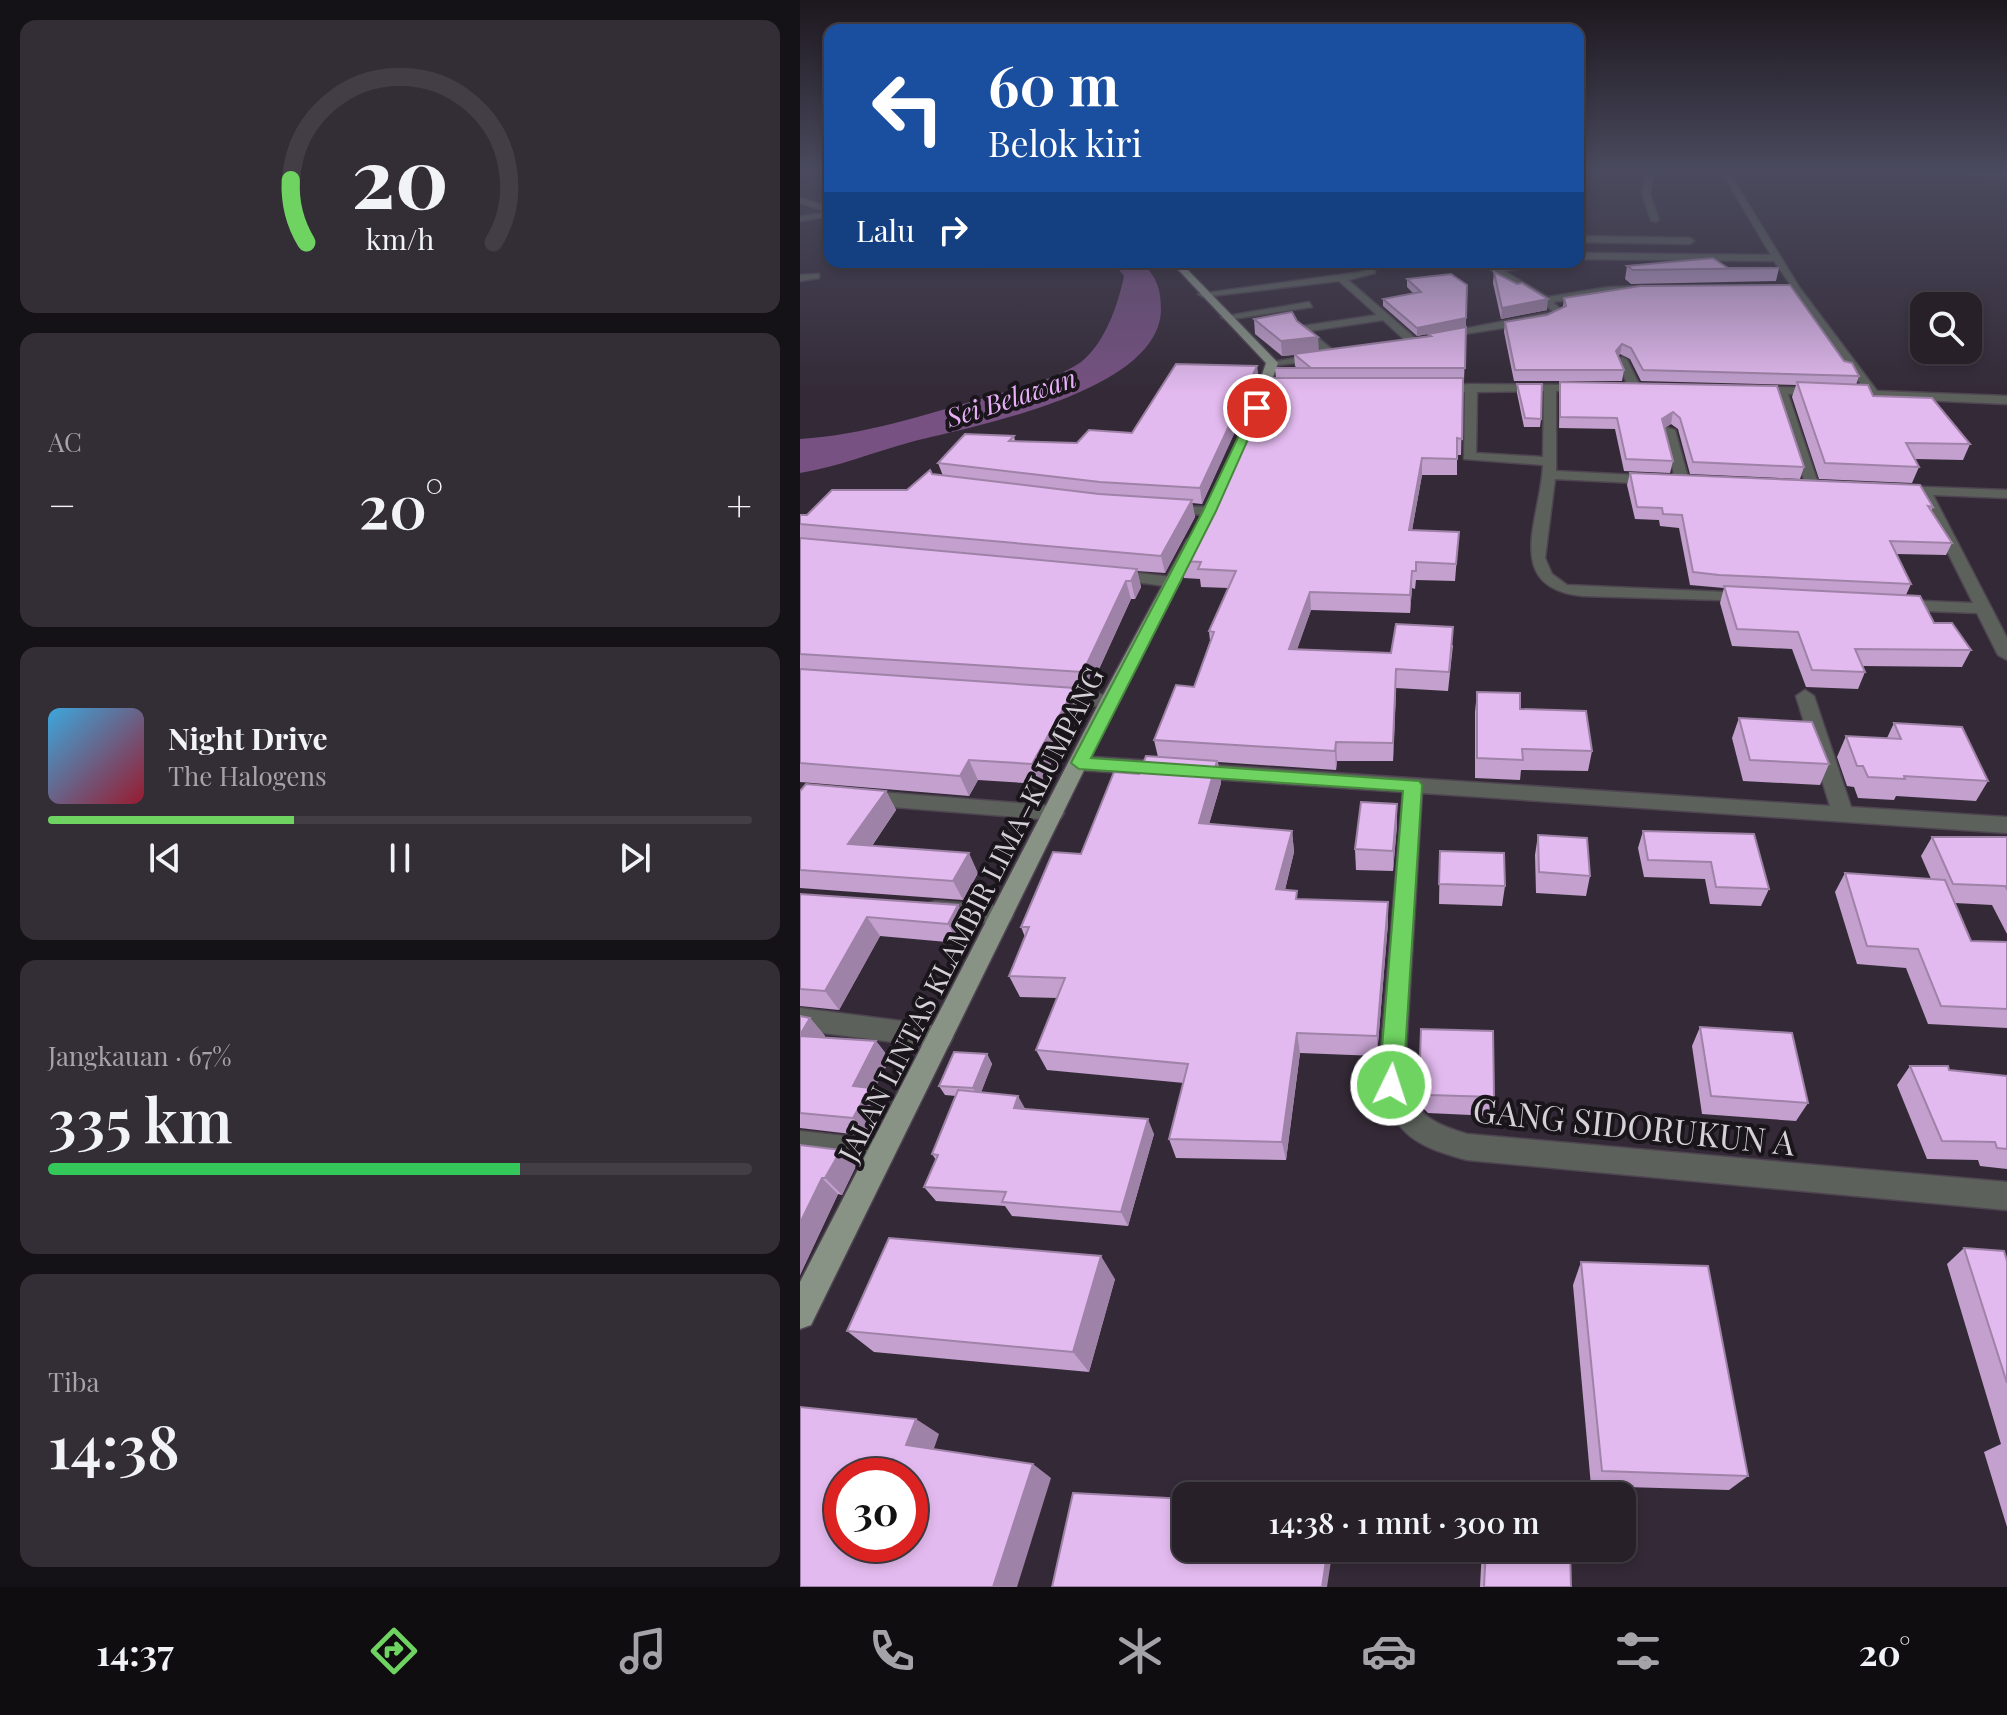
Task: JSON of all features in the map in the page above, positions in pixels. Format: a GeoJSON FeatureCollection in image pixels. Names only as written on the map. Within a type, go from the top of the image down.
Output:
{"type":"FeatureCollection","features":[{"type":"Feature","properties":{"kind":"main road"},"geometry":{"type":"LineString","coordinates":[[1180,268],[1272,363],[1274,387],[1250,425]]}},
{"type":"Feature","properties":{"kind":"main road","name":"JALAN LINTAS KLAMBIR LIMA–KLUMPANG"},"geometry":{"type":"LineString","coordinates":[[800,1314],[1109,701],[1221,487]]}},
{"type":"Feature","properties":{"kind":"street"},"geometry":{"type":"LineString","coordinates":[[1768,245],[1795,288],[1874,395]]}},
{"type":"Feature","properties":{"kind":"street"},"geometry":{"type":"LineString","coordinates":[[1584,256],[1776,258]]}},
{"type":"Feature","properties":{"kind":"street"},"geometry":{"type":"LineString","coordinates":[[1203,294],[1342,279],[1368,274],[1373,268]]}},
{"type":"Feature","properties":{"kind":"street"},"geometry":{"type":"LineString","coordinates":[[1495,269],[1504,268]]}},
{"type":"Feature","properties":{"kind":"street"},"geometry":{"type":"LineString","coordinates":[[1397,344],[1557,315],[1559,310],[1546,300],[1495,269]]}},
{"type":"Feature","properties":{"kind":"street"},"geometry":{"type":"LineString","coordinates":[[800,278],[816,276]]}},
{"type":"Feature","properties":{"kind":"street"},"geometry":{"type":"LineString","coordinates":[[1342,279],[1412,341]]}},
{"type":"Feature","properties":{"kind":"street"},"geometry":{"type":"LineString","coordinates":[[1546,300],[1609,290],[1656,288]]}},
{"type":"Feature","properties":{"kind":"street"},"geometry":{"type":"LineString","coordinates":[[1782,288],[1795,288]]}},
{"type":"Feature","properties":{"kind":"street"},"geometry":{"type":"LineString","coordinates":[[1226,317],[1309,305]]}},
{"type":"Feature","properties":{"kind":"street"},"geometry":{"type":"LineString","coordinates":[[1335,356],[1304,331],[1307,328],[1386,317]]}},
{"type":"Feature","properties":{"kind":"street"},"geometry":{"type":"LineString","coordinates":[[1272,363],[1350,353]]}},
{"type":"Feature","properties":{"kind":"street"},"geometry":{"type":"LineString","coordinates":[[1622,360],[1634,386]]}},
{"type":"Feature","properties":{"kind":"street"},"geometry":{"type":"LineString","coordinates":[[1471,387],[1469,456],[1548,468],[1689,481],[1669,430]]}},
{"type":"Feature","properties":{"kind":"street"},"geometry":{"type":"LineString","coordinates":[[1550,387],[1548,468],[1537,558],[1545,576],[1563,589],[1767,599]]}},
{"type":"Feature","properties":{"kind":"street"},"geometry":{"type":"LineString","coordinates":[[1419,389],[1606,387]]}},
{"type":"Feature","properties":{"kind":"street"},"geometry":{"type":"LineString","coordinates":[[1620,387],[1647,387]]}},
{"type":"Feature","properties":{"kind":"street"},"geometry":{"type":"LineString","coordinates":[[1741,389],[2007,400]]}},
{"type":"Feature","properties":{"kind":"street"},"geometry":{"type":"LineString","coordinates":[[1781,390],[1812,486]]}},
{"type":"Feature","properties":{"kind":"street"},"geometry":{"type":"LineString","coordinates":[[1882,489],[2007,494]]}},
{"type":"Feature","properties":{"kind":"street"},"geometry":{"type":"LineString","coordinates":[[1924,491],[1993,618],[2007,655]]}},
{"type":"Feature","properties":{"kind":"street"},"geometry":{"type":"LineString","coordinates":[[1158,509],[1209,511]]}},
{"type":"Feature","properties":{"kind":"street"},"geometry":{"type":"LineString","coordinates":[[1101,574],[1172,582]]}},
{"type":"Feature","properties":{"kind":"street"},"geometry":{"type":"LineString","coordinates":[[1875,604],[1993,618]]}},
{"type":"Feature","properties":{"kind":"street"},"geometry":{"type":"LineString","coordinates":[[1032,696],[1109,701]]}},
{"type":"Feature","properties":{"kind":"street"},"geometry":{"type":"LineString","coordinates":[[1805,696],[1843,814]]}},
{"type":"Feature","properties":{"kind":"street"},"geometry":{"type":"LineString","coordinates":[[1079,763],[2007,825]]}},
{"type":"Feature","properties":{"kind":"street","name":"GANG SIDORUKUN A"},"geometry":{"type":"LineString","coordinates":[[1413,785],[1391,1085],[1398,1107],[1408,1121],[1428,1136],[1467,1147],[2007,1196]]}},
{"type":"Feature","properties":{"kind":"street"},"geometry":{"type":"LineString","coordinates":[[848,796],[1054,813]]}},
{"type":"Feature","properties":{"kind":"street"},"geometry":{"type":"LineString","coordinates":[[909,908],[1002,915]]}},
{"type":"Feature","properties":{"kind":"street"},"geometry":{"type":"LineString","coordinates":[[800,1019],[940,1037]]}},
{"type":"Feature","properties":{"kind":"street"},"geometry":{"type":"LineString","coordinates":[[800,1144],[881,1153]]}},
{"type":"Feature","properties":{"kind":"water","name":"Sei Belawan"},"geometry":{"type":"Polygon","coordinates":[[[1118,268],[1147,268],[1157,284],[1161,310],[1152,339],[1130,363],[1098,384],[1017,415],[800,473],[800,439],[870,429],[916,417],[1034,383],[1081,362],[1104,334],[1124,276],[1118,268]]]}},
{"type":"Feature","properties":{"kind":"building"},"geometry":{"type":"Polygon","coordinates":[[[1713,258],[1728,268],[1779,268],[1633,270],[1627,266],[1713,258]]]}},
{"type":"Feature","properties":{"kind":"building"},"geometry":{"type":"Polygon","coordinates":[[[1494,272],[1517,284],[1522,283],[1548,299],[1502,308],[1494,272]]]}},
{"type":"Feature","properties":{"kind":"building"},"geometry":{"type":"Polygon","coordinates":[[[1451,274],[1467,285],[1466,318],[1417,328],[1383,299],[1421,292],[1407,279],[1451,274]]]}},
{"type":"Feature","properties":{"kind":"building"},"geometry":{"type":"Polygon","coordinates":[[[1790,285],[1844,361],[1852,363],[1859,376],[1643,370],[1631,348],[1622,344],[1616,351],[1624,370],[1515,370],[1505,322],[1547,315],[1566,306],[1564,298],[1640,286],[1790,285]]]}},
{"type":"Feature","properties":{"kind":"building"},"geometry":{"type":"Polygon","coordinates":[[[1292,312],[1297,321],[1318,337],[1281,341],[1254,319],[1292,312]]]}},
{"type":"Feature","properties":{"kind":"building"},"geometry":{"type":"Polygon","coordinates":[[[1466,327],[1465,368],[1311,368],[1294,354],[1431,336],[1428,334],[1466,327]]]}},
{"type":"Feature","properties":{"kind":"building"},"geometry":{"type":"Polygon","coordinates":[[[1176,364],[1257,366],[1200,488],[1100,482],[938,463],[965,434],[1014,436],[1009,441],[1077,443],[1089,430],[1132,433],[1176,364]]]}},
{"type":"Feature","properties":{"kind":"building"},"geometry":{"type":"Polygon","coordinates":[[[1270,378],[1463,378],[1462,439],[1457,438],[1457,459],[1422,458],[1409,530],[1459,532],[1456,564],[1416,562],[1410,595],[1310,592],[1289,649],[1391,653],[1396,624],[1453,627],[1449,672],[1396,669],[1393,743],[1336,742],[1335,751],[1154,740],[1176,685],[1194,687],[1214,632],[1209,631],[1236,571],[1198,569],[1201,562],[1181,561],[1223,481],[1270,378]]]}},
{"type":"Feature","properties":{"kind":"building"},"geometry":{"type":"Polygon","coordinates":[[[1560,382],[1777,386],[1804,467],[1693,462],[1680,418],[1673,412],[1662,419],[1673,461],[1626,459],[1617,418],[1560,417],[1560,382]]]}},
{"type":"Feature","properties":{"kind":"building"},"geometry":{"type":"Polygon","coordinates":[[[1797,382],[1868,385],[1873,396],[1932,398],[1970,444],[1906,443],[1919,467],[1825,463],[1797,382]]]}},
{"type":"Feature","properties":{"kind":"building"},"geometry":{"type":"Polygon","coordinates":[[[1517,384],[1542,384],[1541,419],[1525,418],[1517,384]]]}},
{"type":"Feature","properties":{"kind":"building"},"geometry":{"type":"Polygon","coordinates":[[[930,470],[932,474],[1099,494],[1192,500],[1161,556],[800,524],[800,515],[807,515],[832,490],[907,490],[930,470]]]}},
{"type":"Feature","properties":{"kind":"building"},"geometry":{"type":"Polygon","coordinates":[[[1630,473],[1920,485],[1933,507],[1928,506],[1952,543],[1890,541],[1911,584],[1693,572],[1682,515],[1663,514],[1662,508],[1637,507],[1630,473]]]}},
{"type":"Feature","properties":{"kind":"building"},"geometry":{"type":"Polygon","coordinates":[[[800,538],[1137,569],[1131,581],[1126,581],[1083,672],[800,654],[800,538]]]}},
{"type":"Feature","properties":{"kind":"building"},"geometry":{"type":"Polygon","coordinates":[[[1724,586],[1920,596],[1934,623],[1952,623],[1971,650],[1855,649],[1865,672],[1812,670],[1798,632],[1737,629],[1724,586]]]}},
{"type":"Feature","properties":{"kind":"building"},"geometry":{"type":"Polygon","coordinates":[[[800,669],[1075,688],[1032,764],[969,760],[960,776],[800,763],[800,669]]]}},
{"type":"Feature","properties":{"kind":"building"},"geometry":{"type":"Polygon","coordinates":[[[1477,692],[1520,693],[1520,709],[1586,711],[1592,751],[1522,749],[1523,760],[1477,758],[1477,692]]]}},
{"type":"Feature","properties":{"kind":"building"},"geometry":{"type":"Polygon","coordinates":[[[1739,718],[1812,722],[1829,764],[1750,760],[1739,718]]]}},
{"type":"Feature","properties":{"kind":"building"},"geometry":{"type":"Polygon","coordinates":[[[1894,723],[1962,727],[1988,781],[1868,777],[1863,766],[1857,766],[1846,736],[1901,739],[1894,723]]]}},
{"type":"Feature","properties":{"kind":"building"},"geometry":{"type":"Polygon","coordinates":[[[1146,756],[1217,761],[1199,823],[1292,831],[1276,889],[1297,891],[1296,899],[1388,902],[1377,1036],[1297,1033],[1282,1142],[1169,1139],[1188,1064],[1036,1050],[1065,978],[1009,976],[1029,927],[1021,927],[1053,852],[1081,854],[1114,772],[1139,774],[1146,756]]]}},
{"type":"Feature","properties":{"kind":"building"},"geometry":{"type":"Polygon","coordinates":[[[806,784],[886,791],[848,844],[969,853],[953,881],[800,870],[800,791],[806,784]]]}},
{"type":"Feature","properties":{"kind":"building"},"geometry":{"type":"Polygon","coordinates":[[[1361,802],[1397,804],[1393,851],[1355,849],[1361,802]]]}},
{"type":"Feature","properties":{"kind":"building"},"geometry":{"type":"Polygon","coordinates":[[[1643,831],[1754,834],[1769,889],[1716,887],[1711,862],[1648,860],[1643,831]]]}},
{"type":"Feature","properties":{"kind":"building"},"geometry":{"type":"Polygon","coordinates":[[[1538,835],[1587,838],[1590,876],[1539,872],[1538,835]]]}},
{"type":"Feature","properties":{"kind":"building"},"geometry":{"type":"Polygon","coordinates":[[[1932,837],[2007,837],[2007,889],[2005,886],[1953,884],[1932,837]]]}},
{"type":"Feature","properties":{"kind":"building"},"geometry":{"type":"Polygon","coordinates":[[[1440,851],[1504,853],[1505,886],[1439,884],[1440,851]]]}},
{"type":"Feature","properties":{"kind":"building"},"geometry":{"type":"Polygon","coordinates":[[[1845,873],[1945,880],[1971,941],[2007,942],[2007,1009],[1941,1006],[1918,949],[1867,946],[1845,873]]]}},
{"type":"Feature","properties":{"kind":"building"},"geometry":{"type":"Polygon","coordinates":[[[800,894],[958,905],[948,924],[867,917],[825,991],[800,989],[800,894]]]}},
{"type":"Feature","properties":{"kind":"building"},"geometry":{"type":"Polygon","coordinates":[[[800,1016],[810,1018],[800,1035],[800,1016]]]}},
{"type":"Feature","properties":{"kind":"building"},"geometry":{"type":"Polygon","coordinates":[[[1700,1027],[1792,1033],[1808,1103],[1711,1096],[1700,1027]]]}},
{"type":"Feature","properties":{"kind":"building"},"geometry":{"type":"Polygon","coordinates":[[[1421,1029],[1493,1031],[1494,1097],[1429,1095],[1419,1086],[1421,1029]]]}},
{"type":"Feature","properties":{"kind":"building"},"geometry":{"type":"Polygon","coordinates":[[[800,1036],[876,1041],[853,1086],[870,1088],[853,1118],[800,1113],[800,1036]]]}},
{"type":"Feature","properties":{"kind":"building"},"geometry":{"type":"Polygon","coordinates":[[[954,1052],[987,1054],[973,1088],[939,1086],[954,1052]]]}},
{"type":"Feature","properties":{"kind":"building"},"geometry":{"type":"Polygon","coordinates":[[[1910,1066],[1948,1066],[1949,1070],[2007,1076],[2007,1149],[1997,1148],[1995,1142],[1942,1141],[1910,1066]]]}},
{"type":"Feature","properties":{"kind":"building"},"geometry":{"type":"Polygon","coordinates":[[[958,1090],[1018,1096],[1014,1108],[1148,1119],[1121,1212],[1002,1202],[1006,1192],[924,1187],[938,1155],[932,1154],[958,1090]]]}},
{"type":"Feature","properties":{"kind":"building"},"geometry":{"type":"Polygon","coordinates":[[[800,1145],[841,1150],[825,1178],[822,1178],[800,1223],[800,1145]]]}},
{"type":"Feature","properties":{"kind":"building"},"geometry":{"type":"Polygon","coordinates":[[[889,1238],[1101,1256],[1073,1352],[847,1331],[889,1238]]]}},
{"type":"Feature","properties":{"kind":"building"},"geometry":{"type":"Polygon","coordinates":[[[1964,1248],[2004,1251],[2007,1261],[2007,1383],[1964,1248]]]}},
{"type":"Feature","properties":{"kind":"building"},"geometry":{"type":"Polygon","coordinates":[[[1581,1262],[1708,1266],[1748,1476],[1602,1471],[1581,1262]]]}},
{"type":"Feature","properties":{"kind":"building"},"geometry":{"type":"Polygon","coordinates":[[[800,1407],[916,1419],[906,1445],[1033,1464],[993,1587],[800,1587],[800,1407]]]}},
{"type":"Feature","properties":{"kind":"building"},"geometry":{"type":"Polygon","coordinates":[[[1073,1493],[1172,1498],[1172,1562],[1326,1562],[1322,1587],[1052,1587],[1073,1493]]]}},
{"type":"Feature","properties":{"kind":"building"},"geometry":{"type":"Polygon","coordinates":[[[1485,1562],[1570,1562],[1571,1587],[1484,1587],[1485,1562]]]}},
{"type":"Feature","properties":{"kind":"route"},"geometry":{"type":"LineString","coordinates":[[1257,408],[1209,511],[1079,763],[1413,785],[1391,1085]]}}]}
